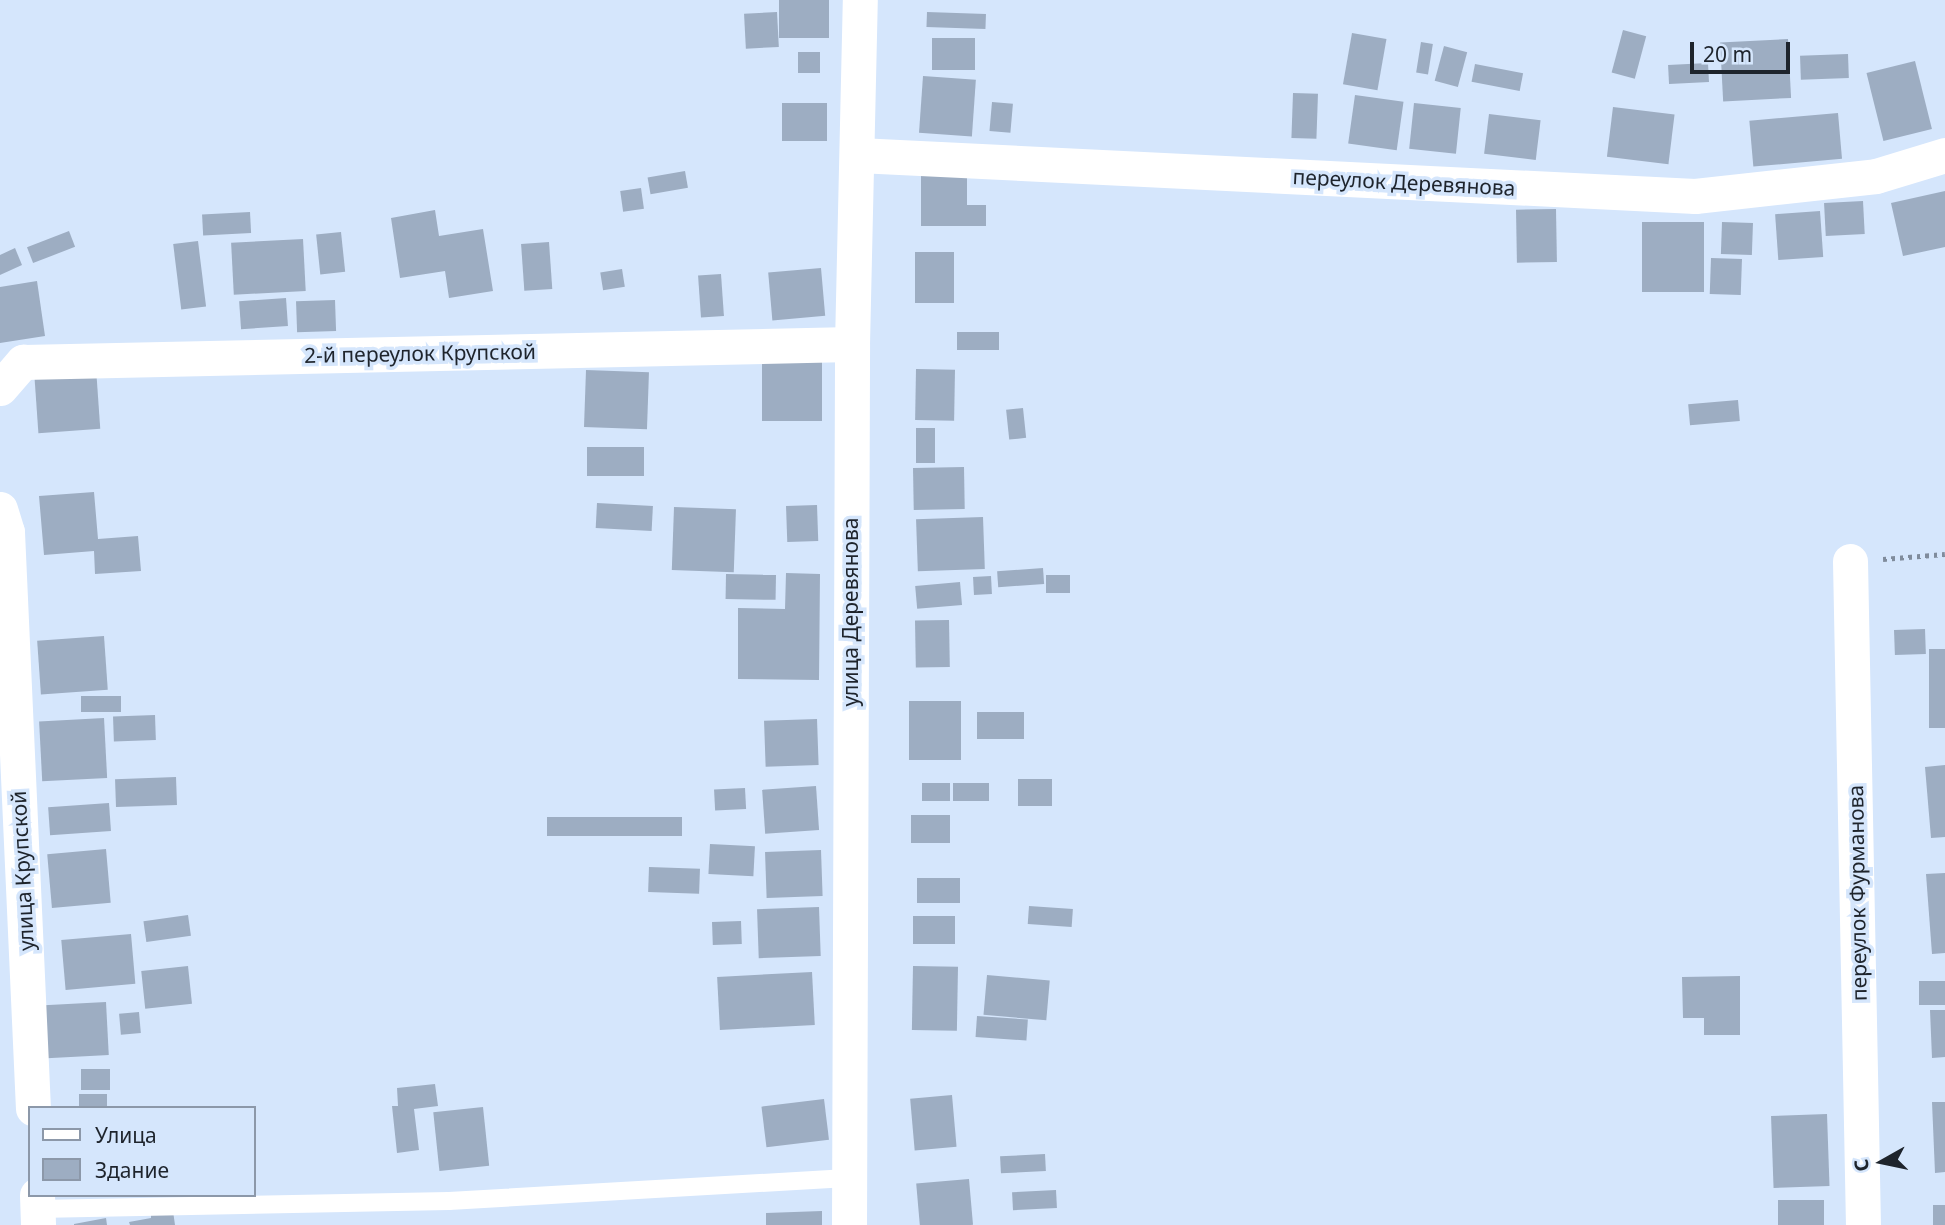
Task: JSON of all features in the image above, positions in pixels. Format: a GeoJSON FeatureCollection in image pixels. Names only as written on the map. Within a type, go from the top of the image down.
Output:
{"type":"FeatureCollection","features":[{"type":"Feature","properties":{"kind":"street","name":"улица Деревянова"},"geometry":{"type":"LineString","coordinates":[[849,1225],[846,1178],[852,345],[860,0]]}},
{"type":"Feature","properties":{"kind":"street","name":"переулок Деревянова"},"geometry":{"type":"LineString","coordinates":[[858,155],[1695,196],[1876,176],[1945,155]]}},
{"type":"Feature","properties":{"kind":"street","name":"2-й переулок Крупской"},"geometry":{"type":"LineString","coordinates":[[0,388],[23,362],[852,345]]}},
{"type":"Feature","properties":{"kind":"street","name":"улица Крупской"},"geometry":{"type":"LineString","coordinates":[[2,526],[33,1106]]}},
{"type":"Feature","properties":{"kind":"street","name":"переулок Фурманова"},"geometry":{"type":"LineString","coordinates":[[1850,561],[1863,1225]]}},
{"type":"Feature","properties":{"kind":"lane"},"geometry":{"type":"LineString","coordinates":[[37,1210],[449,1201],[846,1178]]}},
{"type":"Feature","properties":{"kind":"path"},"geometry":{"type":"LineString","coordinates":[[1850,561],[1945,554]]}},
{"type":"Feature","properties":{"kind":"building"},"geometry":{"type":"Polygon","coordinates":[[[779,0],[829,0],[829,38],[779,38],[779,0]]]}},
{"type":"Feature","properties":{"kind":"building"},"geometry":{"type":"Polygon","coordinates":[[[777,12],[779,47],[746,49],[744,14],[777,12]]]}},
{"type":"Feature","properties":{"kind":"building"},"geometry":{"type":"Polygon","coordinates":[[[927,12],[986,14],[985,29],[926,27],[927,12]]]}},
{"type":"Feature","properties":{"kind":"building"},"geometry":{"type":"Polygon","coordinates":[[[1623,30],[1646,36],[1635,79],[1612,73],[1623,30]]]}},
{"type":"Feature","properties":{"kind":"building"},"geometry":{"type":"Polygon","coordinates":[[[1352,33],[1386,39],[1377,90],[1343,84],[1352,33]]]}},
{"type":"Feature","properties":{"kind":"building"},"geometry":{"type":"Polygon","coordinates":[[[932,38],[975,38],[975,70],[932,70],[932,38]]]}},
{"type":"Feature","properties":{"kind":"building"},"geometry":{"type":"Polygon","coordinates":[[[1788,39],[1791,98],[1723,101],[1720,43],[1788,39]]]}},
{"type":"Feature","properties":{"kind":"building"},"geometry":{"type":"Polygon","coordinates":[[[1421,42],[1433,44],[1428,74],[1416,73],[1421,42]]]}},
{"type":"Feature","properties":{"kind":"building"},"geometry":{"type":"Polygon","coordinates":[[[1444,46],[1467,52],[1458,87],[1435,81],[1444,46]]]}},
{"type":"Feature","properties":{"kind":"building"},"geometry":{"type":"Polygon","coordinates":[[[798,52],[820,52],[820,73],[798,73],[798,52]]]}},
{"type":"Feature","properties":{"kind":"building"},"geometry":{"type":"Polygon","coordinates":[[[1848,54],[1849,78],[1801,80],[1800,56],[1848,54]]]}},
{"type":"Feature","properties":{"kind":"building"},"geometry":{"type":"Polygon","coordinates":[[[1915,61],[1932,129],[1883,141],[1866,73],[1915,61]]]}},
{"type":"Feature","properties":{"kind":"building"},"geometry":{"type":"Polygon","coordinates":[[[1708,63],[1709,82],[1669,84],[1668,65],[1708,63]]]}},
{"type":"Feature","properties":{"kind":"building"},"geometry":{"type":"Polygon","coordinates":[[[1475,64],[1523,73],[1520,91],[1472,82],[1475,64]]]}},
{"type":"Feature","properties":{"kind":"building"},"geometry":{"type":"Polygon","coordinates":[[[923,76],[976,80],[972,137],[919,133],[923,76]]]}},
{"type":"Feature","properties":{"kind":"building"},"geometry":{"type":"Polygon","coordinates":[[[1293,93],[1318,94],[1316,139],[1291,138],[1293,93]]]}},
{"type":"Feature","properties":{"kind":"building"},"geometry":{"type":"Polygon","coordinates":[[[1355,95],[1404,102],[1397,150],[1348,144],[1355,95]]]}},
{"type":"Feature","properties":{"kind":"building"},"geometry":{"type":"Polygon","coordinates":[[[992,102],[1013,104],[1010,133],[989,131],[992,102]]]}},
{"type":"Feature","properties":{"kind":"building"},"geometry":{"type":"Polygon","coordinates":[[[782,103],[827,103],[827,141],[782,141],[782,103]]]}},
{"type":"Feature","properties":{"kind":"building"},"geometry":{"type":"Polygon","coordinates":[[[1414,103],[1461,108],[1456,154],[1409,149],[1414,103]]]}},
{"type":"Feature","properties":{"kind":"building"},"geometry":{"type":"Polygon","coordinates":[[[1613,107],[1675,115],[1668,164],[1607,157],[1613,107]]]}},
{"type":"Feature","properties":{"kind":"building"},"geometry":{"type":"Polygon","coordinates":[[[1838,113],[1842,159],[1753,167],[1749,121],[1838,113]]]}},
{"type":"Feature","properties":{"kind":"building"},"geometry":{"type":"Polygon","coordinates":[[[1489,114],[1541,120],[1536,160],[1484,154],[1489,114]]]}},
{"type":"Feature","properties":{"kind":"building"},"geometry":{"type":"Polygon","coordinates":[[[685,171],[688,188],[651,194],[648,178],[685,171]]]}},
{"type":"Feature","properties":{"kind":"building"},"geometry":{"type":"Polygon","coordinates":[[[921,176],[967,176],[967,205],[986,205],[986,226],[921,226],[921,176]]]}},
{"type":"Feature","properties":{"kind":"building"},"geometry":{"type":"Polygon","coordinates":[[[641,188],[644,209],[623,212],[620,191],[641,188]]]}},
{"type":"Feature","properties":{"kind":"building"},"geometry":{"type":"Polygon","coordinates":[[[1945,191],[1945,247],[1903,256],[1891,203],[1945,191]]]}},
{"type":"Feature","properties":{"kind":"building"},"geometry":{"type":"Polygon","coordinates":[[[1863,201],[1865,234],[1826,236],[1824,203],[1863,201]]]}},
{"type":"Feature","properties":{"kind":"building"},"geometry":{"type":"Polygon","coordinates":[[[1556,209],[1557,262],[1517,263],[1516,210],[1556,209]]]}},
{"type":"Feature","properties":{"kind":"building"},"geometry":{"type":"Polygon","coordinates":[[[435,210],[439,236],[483,229],[493,291],[449,298],[445,271],[400,278],[391,218],[435,210]]]}},
{"type":"Feature","properties":{"kind":"building"},"geometry":{"type":"Polygon","coordinates":[[[1820,211],[1823,257],[1778,260],[1775,214],[1820,211]]]}},
{"type":"Feature","properties":{"kind":"building"},"geometry":{"type":"Polygon","coordinates":[[[250,212],[251,233],[203,235],[202,215],[250,212]]]}},
{"type":"Feature","properties":{"kind":"building"},"geometry":{"type":"Polygon","coordinates":[[[1642,222],[1704,222],[1704,292],[1642,292],[1642,222]]]}},
{"type":"Feature","properties":{"kind":"building"},"geometry":{"type":"Polygon","coordinates":[[[1722,222],[1753,223],[1752,255],[1721,254],[1722,222]]]}},
{"type":"Feature","properties":{"kind":"building"},"geometry":{"type":"Polygon","coordinates":[[[69,231],[75,247],[33,263],[27,247],[69,231]]]}},
{"type":"Feature","properties":{"kind":"building"},"geometry":{"type":"Polygon","coordinates":[[[341,232],[345,272],[320,274],[316,235],[341,232]]]}},
{"type":"Feature","properties":{"kind":"building"},"geometry":{"type":"Polygon","coordinates":[[[303,239],[306,291],[234,295],[231,243],[303,239]]]}},
{"type":"Feature","properties":{"kind":"building"},"geometry":{"type":"Polygon","coordinates":[[[198,241],[206,307],[181,310],[173,244],[198,241]]]}},
{"type":"Feature","properties":{"kind":"building"},"geometry":{"type":"Polygon","coordinates":[[[549,242],[552,289],[524,291],[521,244],[549,242]]]}},
{"type":"Feature","properties":{"kind":"building"},"geometry":{"type":"Polygon","coordinates":[[[15,248],[22,265],[0,275],[0,255],[15,248]]]}},
{"type":"Feature","properties":{"kind":"building"},"geometry":{"type":"Polygon","coordinates":[[[915,252],[954,252],[954,303],[915,303],[915,252]]]}},
{"type":"Feature","properties":{"kind":"building"},"geometry":{"type":"Polygon","coordinates":[[[1711,258],[1742,259],[1741,295],[1710,294],[1711,258]]]}},
{"type":"Feature","properties":{"kind":"building"},"geometry":{"type":"Polygon","coordinates":[[[821,268],[825,316],[772,320],[768,273],[821,268]]]}},
{"type":"Feature","properties":{"kind":"building"},"geometry":{"type":"Polygon","coordinates":[[[622,269],[625,287],[603,290],[600,272],[622,269]]]}},
{"type":"Feature","properties":{"kind":"building"},"geometry":{"type":"Polygon","coordinates":[[[721,274],[724,316],[701,318],[698,276],[721,274]]]}},
{"type":"Feature","properties":{"kind":"building"},"geometry":{"type":"Polygon","coordinates":[[[37,281],[45,336],[0,343],[0,287],[37,281]]]}},
{"type":"Feature","properties":{"kind":"building"},"geometry":{"type":"Polygon","coordinates":[[[286,298],[288,326],[241,329],[239,301],[286,298]]]}},
{"type":"Feature","properties":{"kind":"building"},"geometry":{"type":"Polygon","coordinates":[[[335,300],[336,331],[297,332],[296,301],[335,300]]]}},
{"type":"Feature","properties":{"kind":"building"},"geometry":{"type":"Polygon","coordinates":[[[957,332],[999,332],[999,350],[957,350],[957,332]]]}},
{"type":"Feature","properties":{"kind":"building"},"geometry":{"type":"Polygon","coordinates":[[[762,361],[822,361],[822,421],[762,421],[762,361]]]}},
{"type":"Feature","properties":{"kind":"building"},"geometry":{"type":"Polygon","coordinates":[[[96,368],[100,429],[38,433],[34,372],[96,368]]]}},
{"type":"Feature","properties":{"kind":"building"},"geometry":{"type":"Polygon","coordinates":[[[916,369],[955,370],[954,421],[915,420],[916,369]]]}},
{"type":"Feature","properties":{"kind":"building"},"geometry":{"type":"Polygon","coordinates":[[[586,370],[649,372],[647,429],[584,427],[586,370]]]}},
{"type":"Feature","properties":{"kind":"building"},"geometry":{"type":"Polygon","coordinates":[[[1738,400],[1740,421],[1690,425],[1688,404],[1738,400]]]}},
{"type":"Feature","properties":{"kind":"building"},"geometry":{"type":"Polygon","coordinates":[[[1023,408],[1026,438],[1009,440],[1006,410],[1023,408]]]}},
{"type":"Feature","properties":{"kind":"building"},"geometry":{"type":"Polygon","coordinates":[[[916,428],[935,428],[935,463],[916,463],[916,428]]]}},
{"type":"Feature","properties":{"kind":"building"},"geometry":{"type":"Polygon","coordinates":[[[587,447],[644,447],[644,476],[587,476],[587,447]]]}},
{"type":"Feature","properties":{"kind":"building"},"geometry":{"type":"Polygon","coordinates":[[[964,467],[965,509],[914,510],[913,468],[964,467]]]}},
{"type":"Feature","properties":{"kind":"building"},"geometry":{"type":"Polygon","coordinates":[[[94,492],[98,539],[138,536],[141,571],[95,574],[94,551],[44,555],[39,496],[94,492]]]}},
{"type":"Feature","properties":{"kind":"building"},"geometry":{"type":"Polygon","coordinates":[[[597,503],[653,506],[652,531],[596,528],[597,503]]]}},
{"type":"Feature","properties":{"kind":"building"},"geometry":{"type":"Polygon","coordinates":[[[817,505],[818,541],[787,542],[786,506],[817,505]]]}},
{"type":"Feature","properties":{"kind":"building"},"geometry":{"type":"Polygon","coordinates":[[[674,507],[736,509],[734,572],[672,570],[674,507]]]}},
{"type":"Feature","properties":{"kind":"building"},"geometry":{"type":"Polygon","coordinates":[[[983,517],[985,569],[918,571],[916,519],[983,517]]]}},
{"type":"Feature","properties":{"kind":"building"},"geometry":{"type":"Polygon","coordinates":[[[1043,568],[1044,584],[998,587],[997,571],[1043,568]]]}},
{"type":"Feature","properties":{"kind":"building"},"geometry":{"type":"Polygon","coordinates":[[[786,573],[820,574],[819,680],[738,679],[738,608],[785,609],[786,573]]]}},
{"type":"Feature","properties":{"kind":"building"},"geometry":{"type":"Polygon","coordinates":[[[726,574],[776,575],[776,600],[726,599],[726,574]]]}},
{"type":"Feature","properties":{"kind":"building"},"geometry":{"type":"Polygon","coordinates":[[[1046,575],[1070,575],[1070,593],[1046,593],[1046,575]]]}},
{"type":"Feature","properties":{"kind":"building"},"geometry":{"type":"Polygon","coordinates":[[[991,576],[992,594],[974,595],[973,577],[991,576]]]}},
{"type":"Feature","properties":{"kind":"building"},"geometry":{"type":"Polygon","coordinates":[[[960,582],[962,605],[917,609],[915,586],[960,582]]]}},
{"type":"Feature","properties":{"kind":"building"},"geometry":{"type":"Polygon","coordinates":[[[949,620],[950,667],[916,668],[915,621],[949,620]]]}},
{"type":"Feature","properties":{"kind":"building"},"geometry":{"type":"Polygon","coordinates":[[[1925,629],[1926,654],[1895,655],[1894,630],[1925,629]]]}},
{"type":"Feature","properties":{"kind":"building"},"geometry":{"type":"Polygon","coordinates":[[[104,636],[108,690],[41,695],[37,641],[104,636]]]}},
{"type":"Feature","properties":{"kind":"building"},"geometry":{"type":"Polygon","coordinates":[[[1929,649],[1945,649],[1945,728],[1929,728],[1929,649]]]}},
{"type":"Feature","properties":{"kind":"building"},"geometry":{"type":"Polygon","coordinates":[[[81,696],[121,696],[121,712],[81,712],[81,696]]]}},
{"type":"Feature","properties":{"kind":"building"},"geometry":{"type":"Polygon","coordinates":[[[909,701],[961,701],[961,760],[909,760],[909,701]]]}},
{"type":"Feature","properties":{"kind":"building"},"geometry":{"type":"Polygon","coordinates":[[[977,712],[1024,712],[1024,739],[977,739],[977,712]]]}},
{"type":"Feature","properties":{"kind":"building"},"geometry":{"type":"Polygon","coordinates":[[[155,715],[156,740],[114,741],[113,716],[155,715]]]}},
{"type":"Feature","properties":{"kind":"building"},"geometry":{"type":"Polygon","coordinates":[[[104,718],[107,778],[42,781],[39,721],[104,718]]]}},
{"type":"Feature","properties":{"kind":"building"},"geometry":{"type":"Polygon","coordinates":[[[817,719],[819,765],[766,767],[764,721],[817,719]]]}},
{"type":"Feature","properties":{"kind":"building"},"geometry":{"type":"Polygon","coordinates":[[[1945,765],[1945,837],[1931,838],[1925,767],[1945,765]]]}},
{"type":"Feature","properties":{"kind":"building"},"geometry":{"type":"Polygon","coordinates":[[[176,777],[177,805],[116,807],[115,779],[176,777]]]}},
{"type":"Feature","properties":{"kind":"building"},"geometry":{"type":"Polygon","coordinates":[[[1018,779],[1052,779],[1052,806],[1018,806],[1018,779]]]}},
{"type":"Feature","properties":{"kind":"building"},"geometry":{"type":"Polygon","coordinates":[[[922,783],[950,783],[950,801],[922,801],[922,783]]]}},
{"type":"Feature","properties":{"kind":"building"},"geometry":{"type":"Polygon","coordinates":[[[953,783],[989,783],[989,801],[953,801],[953,783]]]}},
{"type":"Feature","properties":{"kind":"building"},"geometry":{"type":"Polygon","coordinates":[[[816,786],[819,830],[765,834],[762,790],[816,786]]]}},
{"type":"Feature","properties":{"kind":"building"},"geometry":{"type":"Polygon","coordinates":[[[745,788],[746,809],[715,811],[714,790],[745,788]]]}},
{"type":"Feature","properties":{"kind":"building"},"geometry":{"type":"Polygon","coordinates":[[[109,803],[111,831],[50,835],[48,807],[109,803]]]}},
{"type":"Feature","properties":{"kind":"building"},"geometry":{"type":"Polygon","coordinates":[[[911,815],[950,815],[950,843],[911,843],[911,815]]]}},
{"type":"Feature","properties":{"kind":"building"},"geometry":{"type":"Polygon","coordinates":[[[547,817],[682,817],[682,836],[547,836],[547,817]]]}},
{"type":"Feature","properties":{"kind":"building"},"geometry":{"type":"Polygon","coordinates":[[[710,844],[755,846],[753,876],[708,874],[710,844]]]}},
{"type":"Feature","properties":{"kind":"building"},"geometry":{"type":"Polygon","coordinates":[[[106,849],[111,903],[52,908],[47,854],[106,849]]]}},
{"type":"Feature","properties":{"kind":"building"},"geometry":{"type":"Polygon","coordinates":[[[821,850],[823,896],[767,898],[765,852],[821,850]]]}},
{"type":"Feature","properties":{"kind":"building"},"geometry":{"type":"Polygon","coordinates":[[[649,867],[700,869],[699,894],[648,892],[649,867]]]}},
{"type":"Feature","properties":{"kind":"building"},"geometry":{"type":"Polygon","coordinates":[[[1945,873],[1945,953],[1932,954],[1926,874],[1945,873]]]}},
{"type":"Feature","properties":{"kind":"building"},"geometry":{"type":"Polygon","coordinates":[[[917,878],[960,878],[960,903],[917,903],[917,878]]]}},
{"type":"Feature","properties":{"kind":"building"},"geometry":{"type":"Polygon","coordinates":[[[1029,906],[1073,909],[1072,927],[1028,924],[1029,906]]]}},
{"type":"Feature","properties":{"kind":"building"},"geometry":{"type":"Polygon","coordinates":[[[819,907],[821,956],[759,958],[757,909],[819,907]]]}},
{"type":"Feature","properties":{"kind":"building"},"geometry":{"type":"Polygon","coordinates":[[[188,915],[191,936],[146,942],[143,921],[188,915]]]}},
{"type":"Feature","properties":{"kind":"building"},"geometry":{"type":"Polygon","coordinates":[[[913,916],[955,916],[955,944],[913,944],[913,916]]]}},
{"type":"Feature","properties":{"kind":"building"},"geometry":{"type":"Polygon","coordinates":[[[741,921],[742,944],[713,945],[712,922],[741,921]]]}},
{"type":"Feature","properties":{"kind":"building"},"geometry":{"type":"Polygon","coordinates":[[[131,934],[135,984],[66,990],[61,940],[131,934]]]}},
{"type":"Feature","properties":{"kind":"building"},"geometry":{"type":"Polygon","coordinates":[[[188,966],[192,1004],[145,1009],[141,971],[188,966]]]}},
{"type":"Feature","properties":{"kind":"building"},"geometry":{"type":"Polygon","coordinates":[[[913,966],[958,967],[957,1031],[912,1030],[913,966]]]}},
{"type":"Feature","properties":{"kind":"building"},"geometry":{"type":"Polygon","coordinates":[[[812,972],[815,1025],[720,1030],[717,977],[812,972]]]}},
{"type":"Feature","properties":{"kind":"building"},"geometry":{"type":"Polygon","coordinates":[[[987,975],[1050,980],[1046,1020],[984,1015],[987,975]]]}},
{"type":"Feature","properties":{"kind":"building"},"geometry":{"type":"Polygon","coordinates":[[[1740,976],[1740,1035],[1704,1035],[1704,1018],[1683,1018],[1682,977],[1740,976]]]}},
{"type":"Feature","properties":{"kind":"building"},"geometry":{"type":"Polygon","coordinates":[[[1919,981],[1945,981],[1945,1005],[1919,1005],[1919,981]]]}},
{"type":"Feature","properties":{"kind":"building"},"geometry":{"type":"Polygon","coordinates":[[[106,1002],[109,1055],[47,1058],[44,1005],[106,1002]]]}},
{"type":"Feature","properties":{"kind":"building"},"geometry":{"type":"Polygon","coordinates":[[[1930,1010],[1945,1010],[1945,1057],[1932,1058],[1930,1010]]]}},
{"type":"Feature","properties":{"kind":"building"},"geometry":{"type":"Polygon","coordinates":[[[139,1012],[141,1033],[121,1035],[119,1014],[139,1012]]]}},
{"type":"Feature","properties":{"kind":"building"},"geometry":{"type":"Polygon","coordinates":[[[977,1016],[1028,1020],[1026,1041],[976,1037],[977,1016]]]}},
{"type":"Feature","properties":{"kind":"building"},"geometry":{"type":"Polygon","coordinates":[[[81,1069],[110,1069],[110,1090],[81,1090],[81,1069]]]}},
{"type":"Feature","properties":{"kind":"building"},"geometry":{"type":"Polygon","coordinates":[[[435,1084],[438,1106],[414,1109],[419,1150],[397,1153],[392,1106],[398,1106],[397,1088],[435,1084]]]}},
{"type":"Feature","properties":{"kind":"building"},"geometry":{"type":"Polygon","coordinates":[[[79,1094],[107,1094],[107,1106],[79,1106],[79,1094]]]}},
{"type":"Feature","properties":{"kind":"building"},"geometry":{"type":"Polygon","coordinates":[[[952,1095],[957,1147],[915,1150],[910,1099],[952,1095]]]}},
{"type":"Feature","properties":{"kind":"building"},"geometry":{"type":"Polygon","coordinates":[[[824,1099],[829,1140],[766,1147],[761,1107],[824,1099]]]}},
{"type":"Feature","properties":{"kind":"building"},"geometry":{"type":"Polygon","coordinates":[[[1932,1102],[1945,1102],[1945,1172],[1935,1173],[1932,1102]]]}},
{"type":"Feature","properties":{"kind":"building"},"geometry":{"type":"Polygon","coordinates":[[[483,1107],[489,1166],[439,1171],[433,1112],[483,1107]]]}},
{"type":"Feature","properties":{"kind":"building"},"geometry":{"type":"Polygon","coordinates":[[[1827,1114],[1830,1186],[1774,1188],[1771,1116],[1827,1114]]]}},
{"type":"Feature","properties":{"kind":"building"},"geometry":{"type":"Polygon","coordinates":[[[1045,1154],[1046,1171],[1001,1173],[1000,1156],[1045,1154]]]}},
{"type":"Feature","properties":{"kind":"building"},"geometry":{"type":"Polygon","coordinates":[[[969,1179],[973,1225],[920,1225],[916,1184],[969,1179]]]}},
{"type":"Feature","properties":{"kind":"building"},"geometry":{"type":"Polygon","coordinates":[[[1056,1190],[1057,1208],[1013,1210],[1012,1192],[1056,1190]]]}},
{"type":"Feature","properties":{"kind":"building"},"geometry":{"type":"Polygon","coordinates":[[[1778,1200],[1824,1200],[1824,1225],[1778,1225],[1778,1200]]]}},
{"type":"Feature","properties":{"kind":"building"},"geometry":{"type":"Polygon","coordinates":[[[1933,1205],[1945,1205],[1945,1225],[1933,1225],[1933,1205]]]}},
{"type":"Feature","properties":{"kind":"building"},"geometry":{"type":"Polygon","coordinates":[[[173,1211],[175,1225],[130,1225],[129,1222],[151,1218],[151,1215],[173,1211]]]}},
{"type":"Feature","properties":{"kind":"building"},"geometry":{"type":"Polygon","coordinates":[[[822,1211],[822,1225],[766,1225],[766,1213],[822,1211]]]}},
{"type":"Feature","properties":{"kind":"building"},"geometry":{"type":"Polygon","coordinates":[[[106,1218],[107,1225],[74,1225],[74,1224],[106,1218]]]}}]}
